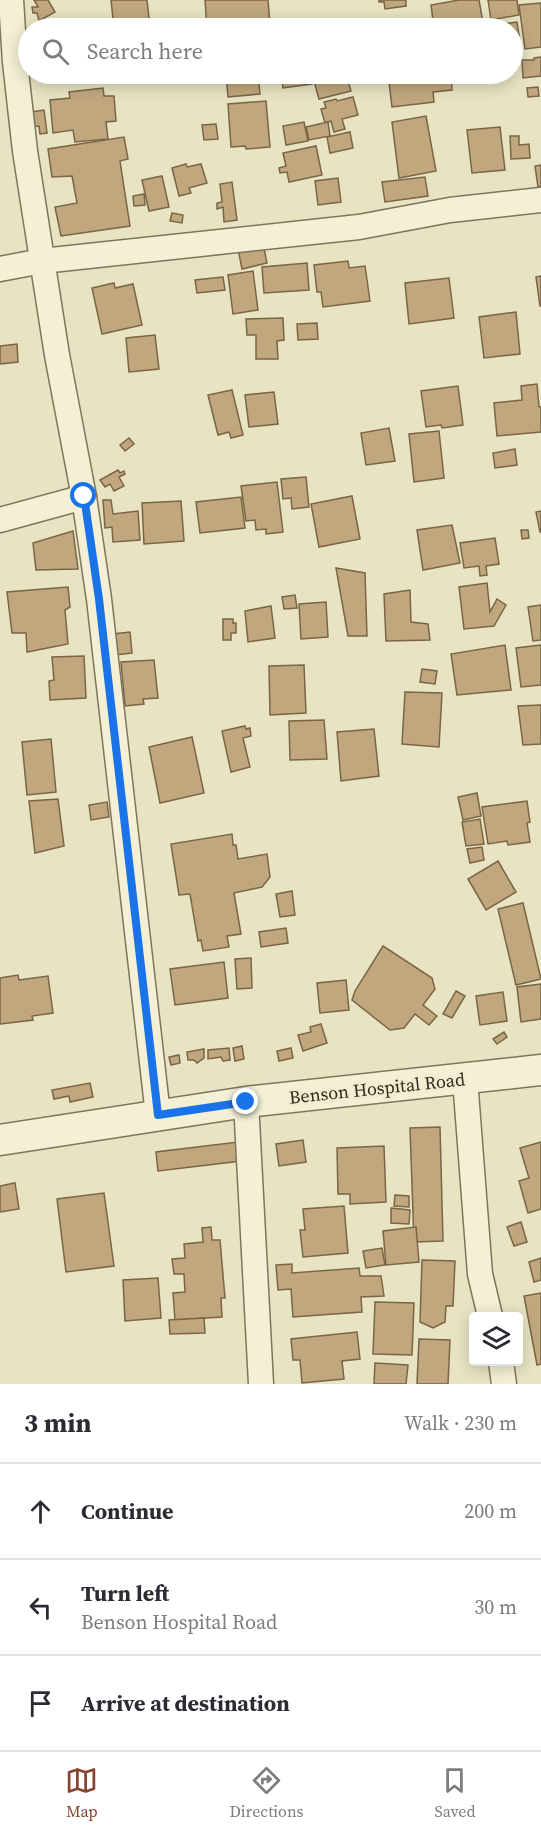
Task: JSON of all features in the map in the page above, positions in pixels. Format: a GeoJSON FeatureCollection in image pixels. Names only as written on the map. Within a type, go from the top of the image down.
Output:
{"type":"FeatureCollection","features":[{"type":"Feature","properties":{"kind":"street"},"geometry":{"type":"LineString","coordinates":[[11,0],[24,140],[57,355],[84,496],[99,599],[158,1115]]}},
{"type":"Feature","properties":{"kind":"street"},"geometry":{"type":"LineString","coordinates":[[0,269],[42,261],[359,227],[450,210],[541,200]]}},
{"type":"Feature","properties":{"kind":"street"},"geometry":{"type":"LineString","coordinates":[[0,520],[84,496]]}},
{"type":"Feature","properties":{"kind":"street","name":"Benson Hospital Road"},"geometry":{"type":"LineString","coordinates":[[0,1140],[246,1102],[541,1070]]}},
{"type":"Feature","properties":{"kind":"street"},"geometry":{"type":"LineString","coordinates":[[465,1079],[480,1274],[489,1312]]}},
{"type":"Feature","properties":{"kind":"street"},"geometry":{"type":"LineString","coordinates":[[246,1102],[261,1384]]}},
{"type":"Feature","properties":{"kind":"street"},"geometry":{"type":"LineString","coordinates":[[502,1366],[504,1384]]}},
{"type":"Feature","properties":{"kind":"building"},"geometry":{"type":"Polygon","coordinates":[[[34,0],[48,0],[55,12],[44,18],[38,18],[37,13],[33,13],[32,7],[38,7],[34,0]]]}},
{"type":"Feature","properties":{"kind":"building"},"geometry":{"type":"Polygon","coordinates":[[[111,0],[147,0],[149,18],[113,18],[111,0]]]}},
{"type":"Feature","properties":{"kind":"building"},"geometry":{"type":"Polygon","coordinates":[[[205,0],[268,0],[269,18],[206,18],[205,0]]]}},
{"type":"Feature","properties":{"kind":"building"},"geometry":{"type":"Polygon","coordinates":[[[379,0],[406,0],[406,6],[385,9],[384,2],[379,2],[379,0]]]}},
{"type":"Feature","properties":{"kind":"building"},"geometry":{"type":"Polygon","coordinates":[[[459,0],[479,0],[482,18],[433,18],[431,5],[459,0]]]}},
{"type":"Feature","properties":{"kind":"building"},"geometry":{"type":"Polygon","coordinates":[[[488,0],[517,0],[519,15],[491,18],[488,0]]]}},
{"type":"Feature","properties":{"kind":"building"},"geometry":{"type":"Polygon","coordinates":[[[541,3],[541,47],[525,49],[523,18],[521,18],[519,5],[541,3]]]}},
{"type":"Feature","properties":{"kind":"building"},"geometry":{"type":"Polygon","coordinates":[[[541,57],[541,76],[523,78],[523,60],[534,60],[534,58],[541,57]]]}},
{"type":"Feature","properties":{"kind":"building"},"geometry":{"type":"Polygon","coordinates":[[[227,84],[259,84],[260,94],[228,97],[227,84]]]}},
{"type":"Feature","properties":{"kind":"building"},"geometry":{"type":"Polygon","coordinates":[[[282,84],[312,84],[283,88],[282,84]]]}},
{"type":"Feature","properties":{"kind":"building"},"geometry":{"type":"Polygon","coordinates":[[[315,84],[349,84],[351,91],[319,99],[315,84]]]}},
{"type":"Feature","properties":{"kind":"building"},"geometry":{"type":"Polygon","coordinates":[[[389,84],[452,84],[452,90],[433,92],[434,102],[392,107],[389,84]]]}},
{"type":"Feature","properties":{"kind":"building"},"geometry":{"type":"Polygon","coordinates":[[[538,87],[539,96],[528,97],[527,88],[538,87]]]}},
{"type":"Feature","properties":{"kind":"building"},"geometry":{"type":"Polygon","coordinates":[[[103,88],[104,96],[114,96],[116,121],[106,122],[108,139],[75,142],[73,130],[53,133],[50,100],[70,98],[69,92],[103,88]]]}},
{"type":"Feature","properties":{"kind":"building"},"geometry":{"type":"Polygon","coordinates":[[[353,97],[358,115],[342,119],[345,129],[334,132],[331,121],[325,123],[321,109],[326,108],[324,102],[353,97]]]}},
{"type":"Feature","properties":{"kind":"building"},"geometry":{"type":"Polygon","coordinates":[[[266,101],[270,147],[246,149],[245,146],[231,147],[228,104],[266,101]]]}},
{"type":"Feature","properties":{"kind":"building"},"geometry":{"type":"Polygon","coordinates":[[[44,110],[47,133],[40,134],[39,126],[33,127],[31,112],[44,110]]]}},
{"type":"Feature","properties":{"kind":"building"},"geometry":{"type":"Polygon","coordinates":[[[426,116],[436,171],[399,178],[392,122],[426,116]]]}},
{"type":"Feature","properties":{"kind":"building"},"geometry":{"type":"Polygon","coordinates":[[[304,122],[308,141],[286,145],[283,126],[304,122]]]}},
{"type":"Feature","properties":{"kind":"building"},"geometry":{"type":"Polygon","coordinates":[[[328,122],[330,136],[309,140],[306,127],[328,122]]]}},
{"type":"Feature","properties":{"kind":"building"},"geometry":{"type":"Polygon","coordinates":[[[216,124],[218,139],[204,140],[202,125],[216,124]]]}},
{"type":"Feature","properties":{"kind":"building"},"geometry":{"type":"Polygon","coordinates":[[[500,127],[505,170],[472,173],[467,130],[500,127]]]}},
{"type":"Feature","properties":{"kind":"building"},"geometry":{"type":"Polygon","coordinates":[[[350,132],[353,148],[330,153],[327,137],[350,132]]]}},
{"type":"Feature","properties":{"kind":"building"},"geometry":{"type":"Polygon","coordinates":[[[510,136],[519,136],[519,145],[529,144],[530,158],[511,159],[510,136]]]}},
{"type":"Feature","properties":{"kind":"building"},"geometry":{"type":"Polygon","coordinates":[[[124,137],[128,159],[120,161],[130,226],[61,236],[55,207],[77,203],[72,176],[52,177],[48,149],[124,137]]]}},
{"type":"Feature","properties":{"kind":"building"},"geometry":{"type":"Polygon","coordinates":[[[316,146],[322,175],[289,182],[287,172],[280,173],[279,168],[286,166],[283,153],[316,146]]]}},
{"type":"Feature","properties":{"kind":"building"},"geometry":{"type":"Polygon","coordinates":[[[186,164],[187,167],[201,164],[207,183],[189,188],[191,193],[179,196],[172,168],[186,164]]]}},
{"type":"Feature","properties":{"kind":"building"},"geometry":{"type":"Polygon","coordinates":[[[541,165],[541,186],[538,187],[535,166],[541,165]]]}},
{"type":"Feature","properties":{"kind":"building"},"geometry":{"type":"Polygon","coordinates":[[[162,176],[169,207],[149,211],[142,180],[162,176]]]}},
{"type":"Feature","properties":{"kind":"building"},"geometry":{"type":"Polygon","coordinates":[[[425,177],[428,196],[385,202],[382,182],[425,177]]]}},
{"type":"Feature","properties":{"kind":"building"},"geometry":{"type":"Polygon","coordinates":[[[338,178],[341,202],[318,205],[315,181],[338,178]]]}},
{"type":"Feature","properties":{"kind":"building"},"geometry":{"type":"Polygon","coordinates":[[[232,182],[237,220],[224,222],[223,207],[217,209],[217,203],[222,202],[220,184],[232,182]]]}},
{"type":"Feature","properties":{"kind":"building"},"geometry":{"type":"Polygon","coordinates":[[[144,194],[145,205],[134,206],[133,196],[144,194]]]}},
{"type":"Feature","properties":{"kind":"building"},"geometry":{"type":"Polygon","coordinates":[[[172,213],[183,215],[182,223],[170,221],[172,213]]]}},
{"type":"Feature","properties":{"kind":"building"},"geometry":{"type":"Polygon","coordinates":[[[263,244],[267,263],[242,269],[238,249],[263,244]]]}},
{"type":"Feature","properties":{"kind":"building"},"geometry":{"type":"Polygon","coordinates":[[[348,261],[349,268],[365,266],[370,301],[323,307],[321,292],[317,292],[314,265],[348,261]]]}},
{"type":"Feature","properties":{"kind":"building"},"geometry":{"type":"Polygon","coordinates":[[[307,263],[309,290],[264,293],[262,267],[307,263]]]}},
{"type":"Feature","properties":{"kind":"building"},"geometry":{"type":"Polygon","coordinates":[[[253,271],[258,310],[233,314],[228,275],[253,271]]]}},
{"type":"Feature","properties":{"kind":"building"},"geometry":{"type":"Polygon","coordinates":[[[541,276],[541,306],[540,306],[536,277],[541,276]]]}},
{"type":"Feature","properties":{"kind":"building"},"geometry":{"type":"Polygon","coordinates":[[[223,277],[225,290],[197,293],[195,280],[223,277]]]}},
{"type":"Feature","properties":{"kind":"building"},"geometry":{"type":"Polygon","coordinates":[[[449,278],[454,318],[409,324],[405,283],[449,278]]]}},
{"type":"Feature","properties":{"kind":"building"},"geometry":{"type":"Polygon","coordinates":[[[114,283],[115,288],[133,284],[142,325],[102,334],[92,288],[114,283]]]}},
{"type":"Feature","properties":{"kind":"building"},"geometry":{"type":"Polygon","coordinates":[[[516,312],[520,354],[484,358],[479,317],[516,312]]]}},
{"type":"Feature","properties":{"kind":"building"},"geometry":{"type":"Polygon","coordinates":[[[283,318],[284,340],[277,341],[278,359],[256,359],[256,335],[247,335],[246,319],[283,318]]]}},
{"type":"Feature","properties":{"kind":"building"},"geometry":{"type":"Polygon","coordinates":[[[317,323],[318,339],[298,340],[297,324],[317,323]]]}},
{"type":"Feature","properties":{"kind":"building"},"geometry":{"type":"Polygon","coordinates":[[[155,335],[159,369],[129,372],[126,338],[155,335]]]}},
{"type":"Feature","properties":{"kind":"building"},"geometry":{"type":"Polygon","coordinates":[[[17,344],[18,362],[0,364],[0,346],[17,344]]]}},
{"type":"Feature","properties":{"kind":"building"},"geometry":{"type":"Polygon","coordinates":[[[537,384],[539,407],[541,407],[541,432],[497,436],[494,403],[522,400],[521,386],[537,384]]]}},
{"type":"Feature","properties":{"kind":"building"},"geometry":{"type":"Polygon","coordinates":[[[458,386],[463,425],[442,428],[441,425],[426,427],[421,391],[458,386]]]}},
{"type":"Feature","properties":{"kind":"building"},"geometry":{"type":"Polygon","coordinates":[[[232,390],[243,435],[231,438],[229,432],[218,435],[208,395],[232,390]]]}},
{"type":"Feature","properties":{"kind":"building"},"geometry":{"type":"Polygon","coordinates":[[[274,392],[278,424],[249,427],[245,395],[274,392]]]}},
{"type":"Feature","properties":{"kind":"building"},"geometry":{"type":"Polygon","coordinates":[[[389,428],[395,461],[366,465],[361,433],[389,428]]]}},
{"type":"Feature","properties":{"kind":"building"},"geometry":{"type":"Polygon","coordinates":[[[439,431],[444,478],[414,482],[409,434],[439,431]]]}},
{"type":"Feature","properties":{"kind":"building"},"geometry":{"type":"Polygon","coordinates":[[[129,438],[134,444],[125,451],[120,445],[129,438]]]}},
{"type":"Feature","properties":{"kind":"building"},"geometry":{"type":"Polygon","coordinates":[[[515,449],[517,465],[495,468],[493,453],[515,449]]]}},
{"type":"Feature","properties":{"kind":"building"},"geometry":{"type":"Polygon","coordinates":[[[118,470],[120,473],[124,471],[125,474],[119,477],[124,486],[114,491],[110,484],[105,487],[100,480],[118,470]]]}},
{"type":"Feature","properties":{"kind":"building"},"geometry":{"type":"Polygon","coordinates":[[[306,477],[309,507],[292,509],[291,498],[283,499],[281,479],[306,477]]]}},
{"type":"Feature","properties":{"kind":"building"},"geometry":{"type":"Polygon","coordinates":[[[277,482],[283,532],[266,534],[266,529],[256,530],[255,520],[246,521],[241,486],[277,482]]]}},
{"type":"Feature","properties":{"kind":"building"},"geometry":{"type":"Polygon","coordinates":[[[352,496],[360,539],[319,547],[311,504],[352,496]]]}},
{"type":"Feature","properties":{"kind":"building"},"geometry":{"type":"Polygon","coordinates":[[[241,497],[245,528],[200,533],[196,502],[241,497]]]}},
{"type":"Feature","properties":{"kind":"building"},"geometry":{"type":"Polygon","coordinates":[[[103,500],[111,500],[113,514],[138,511],[140,540],[113,542],[112,527],[105,528],[103,500]]]}},
{"type":"Feature","properties":{"kind":"building"},"geometry":{"type":"Polygon","coordinates":[[[181,501],[184,541],[144,544],[142,503],[181,501]]]}},
{"type":"Feature","properties":{"kind":"building"},"geometry":{"type":"Polygon","coordinates":[[[541,511],[541,532],[540,532],[536,512],[541,511]]]}},
{"type":"Feature","properties":{"kind":"building"},"geometry":{"type":"Polygon","coordinates":[[[452,525],[460,563],[423,570],[417,530],[452,525]]]}},
{"type":"Feature","properties":{"kind":"building"},"geometry":{"type":"Polygon","coordinates":[[[521,530],[528,530],[529,538],[522,539],[521,530]]]}},
{"type":"Feature","properties":{"kind":"building"},"geometry":{"type":"Polygon","coordinates":[[[73,531],[78,569],[36,570],[33,543],[73,531]]]}},
{"type":"Feature","properties":{"kind":"building"},"geometry":{"type":"Polygon","coordinates":[[[495,538],[499,564],[486,566],[487,575],[480,576],[479,566],[464,568],[460,543],[495,538]]]}},
{"type":"Feature","properties":{"kind":"building"},"geometry":{"type":"Polygon","coordinates":[[[336,568],[365,573],[367,636],[348,636],[336,568]]]}},
{"type":"Feature","properties":{"kind":"building"},"geometry":{"type":"Polygon","coordinates":[[[487,583],[490,612],[497,599],[506,605],[494,626],[464,629],[459,587],[487,583]]]}},
{"type":"Feature","properties":{"kind":"building"},"geometry":{"type":"Polygon","coordinates":[[[68,587],[70,607],[65,610],[68,644],[27,652],[26,633],[12,633],[7,592],[68,587]]]}},
{"type":"Feature","properties":{"kind":"building"},"geometry":{"type":"Polygon","coordinates":[[[410,590],[411,622],[428,624],[430,640],[386,641],[384,594],[410,590]]]}},
{"type":"Feature","properties":{"kind":"building"},"geometry":{"type":"Polygon","coordinates":[[[295,595],[297,608],[284,609],[282,597],[295,595]]]}},
{"type":"Feature","properties":{"kind":"building"},"geometry":{"type":"Polygon","coordinates":[[[326,602],[328,637],[301,639],[299,604],[326,602]]]}},
{"type":"Feature","properties":{"kind":"building"},"geometry":{"type":"Polygon","coordinates":[[[541,605],[541,640],[533,641],[528,607],[541,605]]]}},
{"type":"Feature","properties":{"kind":"building"},"geometry":{"type":"Polygon","coordinates":[[[271,606],[275,638],[248,642],[245,611],[271,606]]]}},
{"type":"Feature","properties":{"kind":"building"},"geometry":{"type":"Polygon","coordinates":[[[223,619],[233,619],[233,623],[236,623],[236,633],[231,633],[231,640],[223,640],[223,619]]]}},
{"type":"Feature","properties":{"kind":"building"},"geometry":{"type":"Polygon","coordinates":[[[130,632],[132,653],[115,655],[113,634],[130,632]]]}},
{"type":"Feature","properties":{"kind":"building"},"geometry":{"type":"Polygon","coordinates":[[[505,645],[511,690],[457,695],[451,654],[505,645]]]}},
{"type":"Feature","properties":{"kind":"building"},"geometry":{"type":"Polygon","coordinates":[[[541,645],[541,685],[521,687],[516,648],[541,645]]]}},
{"type":"Feature","properties":{"kind":"building"},"geometry":{"type":"Polygon","coordinates":[[[84,656],[86,698],[50,700],[49,681],[54,680],[52,657],[84,656]]]}},
{"type":"Feature","properties":{"kind":"building"},"geometry":{"type":"Polygon","coordinates":[[[154,660],[158,698],[143,699],[144,704],[125,706],[121,662],[154,660]]]}},
{"type":"Feature","properties":{"kind":"building"},"geometry":{"type":"Polygon","coordinates":[[[304,665],[306,713],[270,715],[269,666],[304,665]]]}},
{"type":"Feature","properties":{"kind":"building"},"geometry":{"type":"Polygon","coordinates":[[[422,669],[437,671],[435,684],[420,682],[422,669]]]}},
{"type":"Feature","properties":{"kind":"building"},"geometry":{"type":"Polygon","coordinates":[[[405,692],[442,693],[439,747],[402,744],[405,692]]]}},
{"type":"Feature","properties":{"kind":"building"},"geometry":{"type":"Polygon","coordinates":[[[541,705],[541,744],[523,745],[518,706],[541,705]]]}},
{"type":"Feature","properties":{"kind":"building"},"geometry":{"type":"Polygon","coordinates":[[[324,720],[327,759],[290,760],[289,721],[324,720]]]}},
{"type":"Feature","properties":{"kind":"building"},"geometry":{"type":"Polygon","coordinates":[[[245,726],[246,729],[250,728],[251,736],[243,738],[250,767],[231,772],[222,731],[245,726]]]}},
{"type":"Feature","properties":{"kind":"building"},"geometry":{"type":"Polygon","coordinates":[[[374,729],[379,776],[341,781],[337,732],[374,729]]]}},
{"type":"Feature","properties":{"kind":"building"},"geometry":{"type":"Polygon","coordinates":[[[192,737],[204,793],[160,803],[149,747],[192,737]]]}},
{"type":"Feature","properties":{"kind":"building"},"geometry":{"type":"Polygon","coordinates":[[[51,739],[56,792],[27,795],[22,742],[51,739]]]}},
{"type":"Feature","properties":{"kind":"building"},"geometry":{"type":"Polygon","coordinates":[[[477,793],[481,816],[463,820],[458,797],[477,793]]]}},
{"type":"Feature","properties":{"kind":"building"},"geometry":{"type":"Polygon","coordinates":[[[58,799],[64,846],[35,853],[29,801],[58,799]]]}},
{"type":"Feature","properties":{"kind":"building"},"geometry":{"type":"Polygon","coordinates":[[[527,801],[530,842],[508,845],[507,841],[488,844],[482,807],[527,801]]]}},
{"type":"Feature","properties":{"kind":"building"},"geometry":{"type":"Polygon","coordinates":[[[107,802],[109,817],[91,820],[89,805],[107,802]]]}},
{"type":"Feature","properties":{"kind":"building"},"geometry":{"type":"Polygon","coordinates":[[[480,819],[484,844],[466,846],[462,822],[480,819]]]}},
{"type":"Feature","properties":{"kind":"building"},"geometry":{"type":"Polygon","coordinates":[[[232,834],[238,859],[267,854],[270,877],[262,887],[234,893],[241,934],[227,936],[229,947],[203,951],[201,940],[198,941],[190,894],[179,895],[171,844],[232,834]]]}},
{"type":"Feature","properties":{"kind":"building"},"geometry":{"type":"Polygon","coordinates":[[[482,847],[484,860],[470,863],[467,849],[482,847]]]}},
{"type":"Feature","properties":{"kind":"building"},"geometry":{"type":"Polygon","coordinates":[[[498,861],[516,892],[486,910],[468,879],[498,861]]]}},
{"type":"Feature","properties":{"kind":"building"},"geometry":{"type":"Polygon","coordinates":[[[292,891],[295,915],[280,917],[276,894],[292,891]]]}},
{"type":"Feature","properties":{"kind":"building"},"geometry":{"type":"Polygon","coordinates":[[[523,903],[541,979],[516,985],[498,909],[523,903]]]}},
{"type":"Feature","properties":{"kind":"building"},"geometry":{"type":"Polygon","coordinates":[[[286,928],[288,943],[261,947],[259,932],[286,928]]]}},
{"type":"Feature","properties":{"kind":"building"},"geometry":{"type":"Polygon","coordinates":[[[383,946],[432,978],[435,989],[423,1005],[437,1016],[429,1025],[415,1014],[404,1028],[390,1030],[352,1000],[355,991],[383,946]]]}},
{"type":"Feature","properties":{"kind":"building"},"geometry":{"type":"Polygon","coordinates":[[[251,958],[252,988],[237,989],[235,959],[251,958]]]}},
{"type":"Feature","properties":{"kind":"building"},"geometry":{"type":"Polygon","coordinates":[[[224,962],[228,998],[175,1005],[170,969],[224,962]]]}},
{"type":"Feature","properties":{"kind":"building"},"geometry":{"type":"Polygon","coordinates":[[[18,975],[19,980],[48,976],[53,1013],[32,1016],[33,1020],[0,1024],[0,978],[18,975]]]}},
{"type":"Feature","properties":{"kind":"building"},"geometry":{"type":"Polygon","coordinates":[[[346,980],[349,1010],[320,1013],[317,983],[346,980]]]}},
{"type":"Feature","properties":{"kind":"building"},"geometry":{"type":"Polygon","coordinates":[[[541,984],[541,1019],[521,1022],[517,987],[541,984]]]}},
{"type":"Feature","properties":{"kind":"building"},"geometry":{"type":"Polygon","coordinates":[[[456,991],[465,996],[452,1018],[443,1014],[456,991]]]}},
{"type":"Feature","properties":{"kind":"building"},"geometry":{"type":"Polygon","coordinates":[[[503,992],[507,1021],[480,1025],[476,996],[503,992]]]}},
{"type":"Feature","properties":{"kind":"building"},"geometry":{"type":"Polygon","coordinates":[[[321,1024],[327,1043],[303,1051],[298,1035],[311,1032],[310,1027],[321,1024]]]}},
{"type":"Feature","properties":{"kind":"building"},"geometry":{"type":"Polygon","coordinates":[[[504,1032],[507,1037],[497,1044],[493,1039],[504,1032]]]}},
{"type":"Feature","properties":{"kind":"building"},"geometry":{"type":"Polygon","coordinates":[[[242,1046],[244,1059],[235,1061],[233,1048],[242,1046]]]}},
{"type":"Feature","properties":{"kind":"building"},"geometry":{"type":"Polygon","coordinates":[[[229,1048],[230,1060],[223,1061],[221,1057],[208,1059],[208,1050],[229,1048]]]}},
{"type":"Feature","properties":{"kind":"building"},"geometry":{"type":"Polygon","coordinates":[[[291,1048],[293,1058],[279,1061],[277,1051],[291,1048]]]}},
{"type":"Feature","properties":{"kind":"building"},"geometry":{"type":"Polygon","coordinates":[[[204,1049],[204,1058],[197,1063],[194,1060],[188,1060],[187,1052],[204,1049]]]}},
{"type":"Feature","properties":{"kind":"building"},"geometry":{"type":"Polygon","coordinates":[[[179,1055],[180,1063],[171,1065],[169,1057],[179,1055]]]}},
{"type":"Feature","properties":{"kind":"building"},"geometry":{"type":"Polygon","coordinates":[[[90,1083],[93,1097],[70,1102],[69,1096],[54,1099],[52,1090],[90,1083]]]}},
{"type":"Feature","properties":{"kind":"building"},"geometry":{"type":"Polygon","coordinates":[[[440,1127],[443,1241],[414,1242],[410,1128],[440,1127]]]}},
{"type":"Feature","properties":{"kind":"building"},"geometry":{"type":"Polygon","coordinates":[[[303,1140],[306,1162],[279,1166],[276,1144],[303,1140]]]}},
{"type":"Feature","properties":{"kind":"building"},"geometry":{"type":"Polygon","coordinates":[[[238,1142],[241,1161],[158,1171],[156,1152],[238,1142]]]}},
{"type":"Feature","properties":{"kind":"building"},"geometry":{"type":"Polygon","coordinates":[[[541,1142],[541,1209],[528,1213],[519,1181],[529,1178],[520,1148],[541,1142]]]}},
{"type":"Feature","properties":{"kind":"building"},"geometry":{"type":"Polygon","coordinates":[[[384,1146],[386,1202],[350,1204],[350,1194],[338,1194],[337,1148],[384,1146]]]}},
{"type":"Feature","properties":{"kind":"building"},"geometry":{"type":"Polygon","coordinates":[[[15,1183],[19,1209],[0,1212],[0,1186],[15,1183]]]}},
{"type":"Feature","properties":{"kind":"building"},"geometry":{"type":"Polygon","coordinates":[[[104,1193],[114,1266],[66,1272],[57,1199],[104,1193]]]}},
{"type":"Feature","properties":{"kind":"building"},"geometry":{"type":"Polygon","coordinates":[[[395,1195],[409,1196],[409,1207],[394,1206],[395,1195]]]}},
{"type":"Feature","properties":{"kind":"building"},"geometry":{"type":"Polygon","coordinates":[[[344,1206],[348,1253],[303,1257],[300,1230],[305,1230],[303,1209],[344,1206]]]}},
{"type":"Feature","properties":{"kind":"building"},"geometry":{"type":"Polygon","coordinates":[[[391,1208],[410,1210],[409,1224],[391,1223],[391,1208]]]}},
{"type":"Feature","properties":{"kind":"building"},"geometry":{"type":"Polygon","coordinates":[[[521,1222],[527,1242],[514,1246],[507,1227],[521,1222]]]}},
{"type":"Feature","properties":{"kind":"building"},"geometry":{"type":"Polygon","coordinates":[[[211,1227],[212,1240],[220,1240],[225,1298],[221,1298],[222,1317],[175,1320],[173,1293],[185,1292],[184,1274],[174,1274],[172,1259],[185,1258],[184,1244],[203,1242],[202,1228],[211,1227]]]}},
{"type":"Feature","properties":{"kind":"building"},"geometry":{"type":"Polygon","coordinates":[[[416,1227],[419,1262],[386,1265],[383,1231],[416,1227]]]}},
{"type":"Feature","properties":{"kind":"building"},"geometry":{"type":"Polygon","coordinates":[[[382,1248],[385,1265],[366,1268],[363,1251],[382,1248]]]}},
{"type":"Feature","properties":{"kind":"building"},"geometry":{"type":"Polygon","coordinates":[[[541,1258],[541,1280],[534,1282],[529,1262],[541,1258]]]}},
{"type":"Feature","properties":{"kind":"building"},"geometry":{"type":"Polygon","coordinates":[[[422,1260],[455,1261],[453,1306],[446,1306],[445,1322],[433,1328],[420,1322],[422,1260]]]}},
{"type":"Feature","properties":{"kind":"building"},"geometry":{"type":"Polygon","coordinates":[[[292,1264],[292,1273],[359,1268],[360,1276],[381,1276],[384,1296],[361,1297],[362,1312],[293,1317],[291,1289],[278,1290],[276,1265],[292,1264]]]}},
{"type":"Feature","properties":{"kind":"building"},"geometry":{"type":"Polygon","coordinates":[[[158,1278],[161,1318],[125,1321],[123,1280],[158,1278]]]}},
{"type":"Feature","properties":{"kind":"building"},"geometry":{"type":"Polygon","coordinates":[[[541,1293],[541,1364],[537,1365],[524,1296],[541,1293]]]}},
{"type":"Feature","properties":{"kind":"building"},"geometry":{"type":"Polygon","coordinates":[[[375,1302],[414,1303],[412,1355],[373,1354],[375,1302]]]}},
{"type":"Feature","properties":{"kind":"building"},"geometry":{"type":"Polygon","coordinates":[[[204,1318],[205,1333],[170,1334],[169,1320],[204,1318]]]}},
{"type":"Feature","properties":{"kind":"building"},"geometry":{"type":"Polygon","coordinates":[[[357,1332],[360,1359],[342,1361],[344,1379],[302,1383],[300,1360],[293,1360],[291,1339],[357,1332]]]}},
{"type":"Feature","properties":{"kind":"building"},"geometry":{"type":"Polygon","coordinates":[[[419,1339],[450,1340],[448,1384],[417,1384],[419,1339]]]}},
{"type":"Feature","properties":{"kind":"building"},"geometry":{"type":"Polygon","coordinates":[[[375,1363],[408,1365],[406,1384],[374,1384],[375,1363]]]}},
{"type":"Feature","properties":{"kind":"route"},"geometry":{"type":"LineString","coordinates":[[84,496],[99,599],[158,1115],[246,1102]]}}]}
